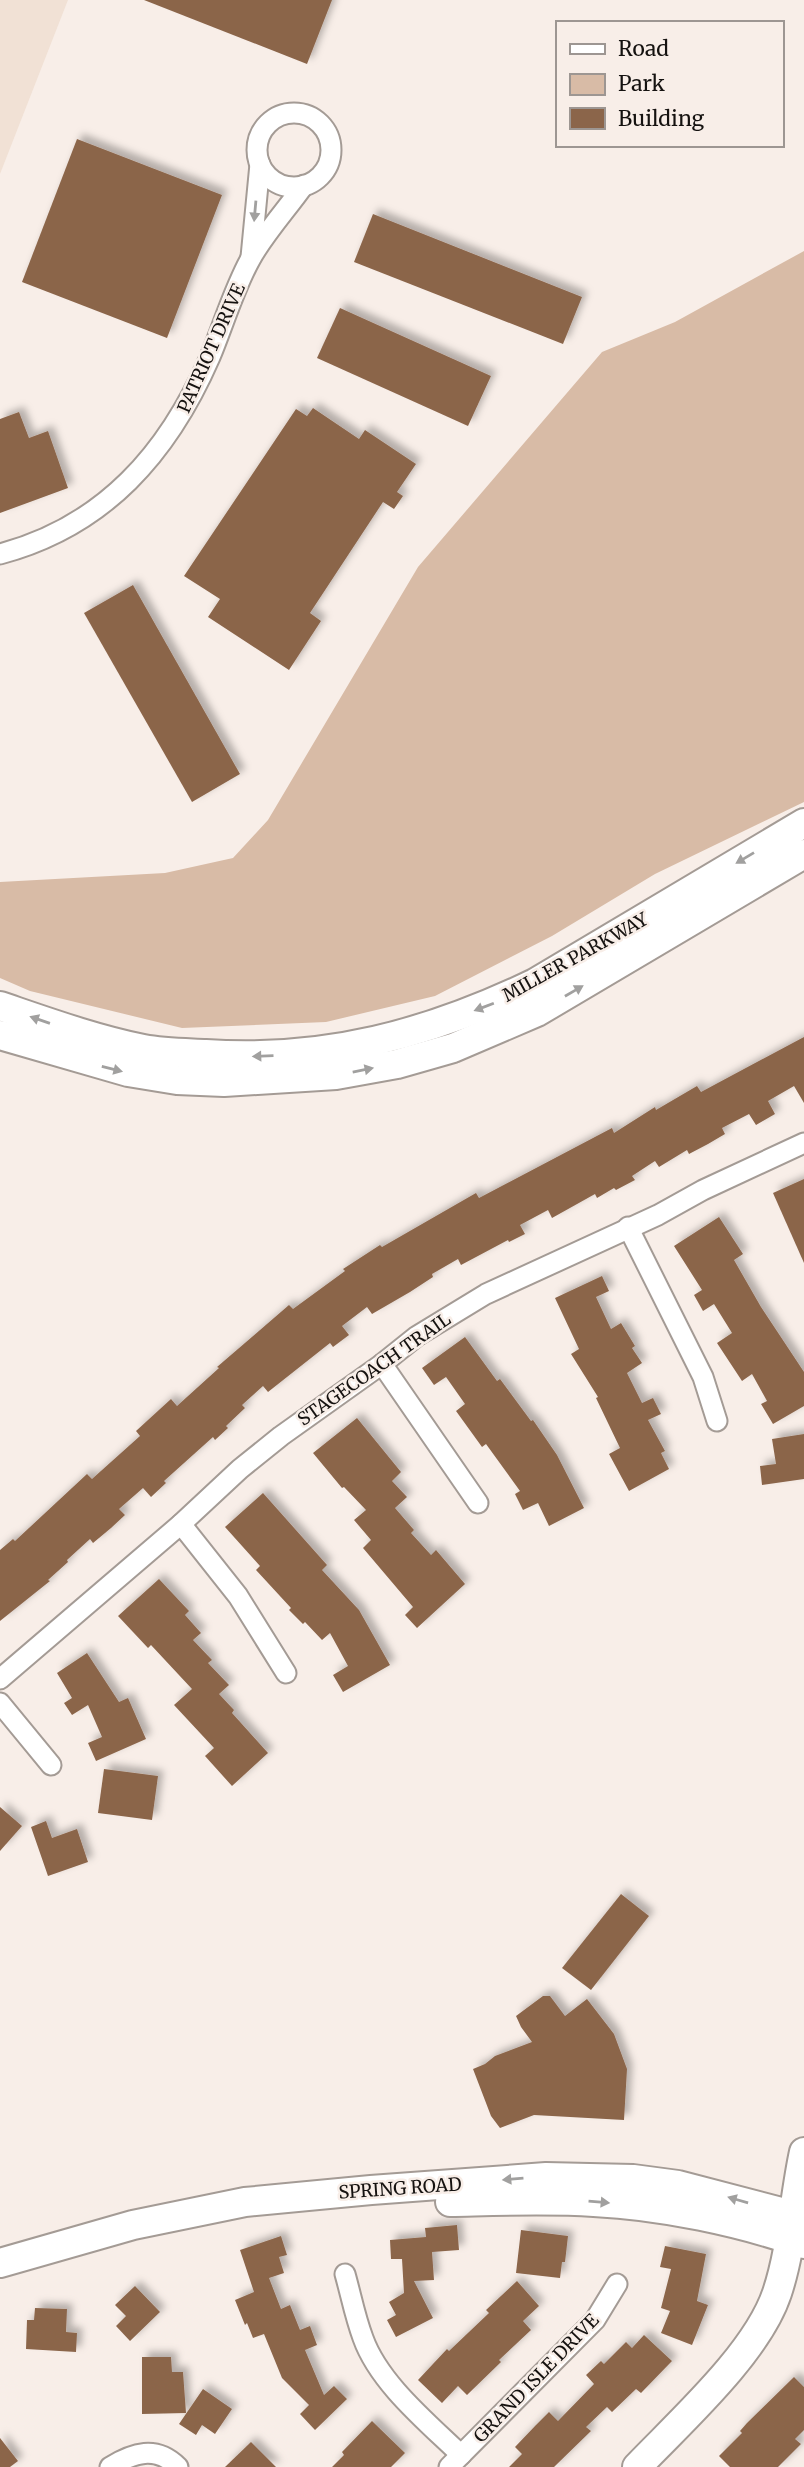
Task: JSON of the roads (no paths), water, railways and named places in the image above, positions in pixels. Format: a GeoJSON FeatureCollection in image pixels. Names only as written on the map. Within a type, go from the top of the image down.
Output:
{"type":"FeatureCollection","features":[{"type":"Feature","properties":{"kind":"street"},"geometry":{"type":"LineString","coordinates":[[284,114],[307,115],[325,129],[330,140],[329,162],[315,180],[304,185],[283,185],[265,173],[260,164],[257,146],[265,127],[284,114]]}},
{"type":"Feature","properties":{"kind":"street","name":"PATRIOT DRIVE"},"geometry":{"type":"LineString","coordinates":[[250,258],[260,164]]}},
{"type":"Feature","properties":{"kind":"street","name":"PATRIOT DRIVE"},"geometry":{"type":"LineString","coordinates":[[0,554],[21,548],[69,526],[98,507],[135,475],[159,448],[184,412],[250,258],[304,185]]}},
{"type":"Feature","properties":{"kind":"street","name":"MILLER PARKWAY"},"geometry":{"type":"LineString","coordinates":[[0,1006],[86,1035],[146,1049],[267,1056],[315,1052],[376,1042],[434,1026],[497,1002],[535,983],[804,824]]}},
{"type":"Feature","properties":{"kind":"street","name":"MILLER PARKWAY"},"geometry":{"type":"LineString","coordinates":[[0,1035],[105,1067],[177,1080],[223,1082],[335,1075],[397,1064],[453,1048],[537,1012],[804,854]]}},
{"type":"Feature","properties":{"kind":"street","name":"STAGECOACH TRAIL"},"geometry":{"type":"LineString","coordinates":[[0,1679],[181,1524],[240,1469],[417,1336],[486,1294],[658,1215],[703,1190],[804,1143]]}},
{"type":"Feature","properties":{"kind":"street"},"geometry":{"type":"LineString","coordinates":[[628,1227],[703,1377],[717,1420]]}},
{"type":"Feature","properties":{"kind":"street"},"geometry":{"type":"LineString","coordinates":[[382,1364],[478,1503]]}},
{"type":"Feature","properties":{"kind":"street"},"geometry":{"type":"LineString","coordinates":[[181,1524],[238,1596],[286,1673]]}},
{"type":"Feature","properties":{"kind":"street"},"geometry":{"type":"LineString","coordinates":[[0,1703],[51,1765]]}},
{"type":"Feature","properties":{"kind":"street"},"geometry":{"type":"LineString","coordinates":[[637,2467],[721,2378],[759,2331],[776,2296],[798,2229],[804,2152]]}},
{"type":"Feature","properties":{"kind":"street","name":"SPRING ROAD"},"geometry":{"type":"LineString","coordinates":[[0,2263],[145,2222],[245,2202],[546,2177],[633,2179],[678,2185],[798,2229]]}},
{"type":"Feature","properties":{"kind":"street","name":"SPRING ROAD"},"geometry":{"type":"LineString","coordinates":[[0,2276],[141,2237],[215,2220],[369,2203],[596,2202],[658,2209],[730,2223],[798,2229]]}},
{"type":"Feature","properties":{"kind":"street"},"geometry":{"type":"LineString","coordinates":[[345,2274],[363,2339],[374,2361],[455,2461]]}},
{"type":"Feature","properties":{"kind":"street","name":"GRAND ISLE DRIVE"},"geometry":{"type":"LineString","coordinates":[[455,2461],[595,2320],[617,2284]]}},
{"type":"Feature","properties":{"kind":"street"},"geometry":{"type":"LineString","coordinates":[[110,2467],[139,2452],[159,2455],[178,2467]]}}]}
